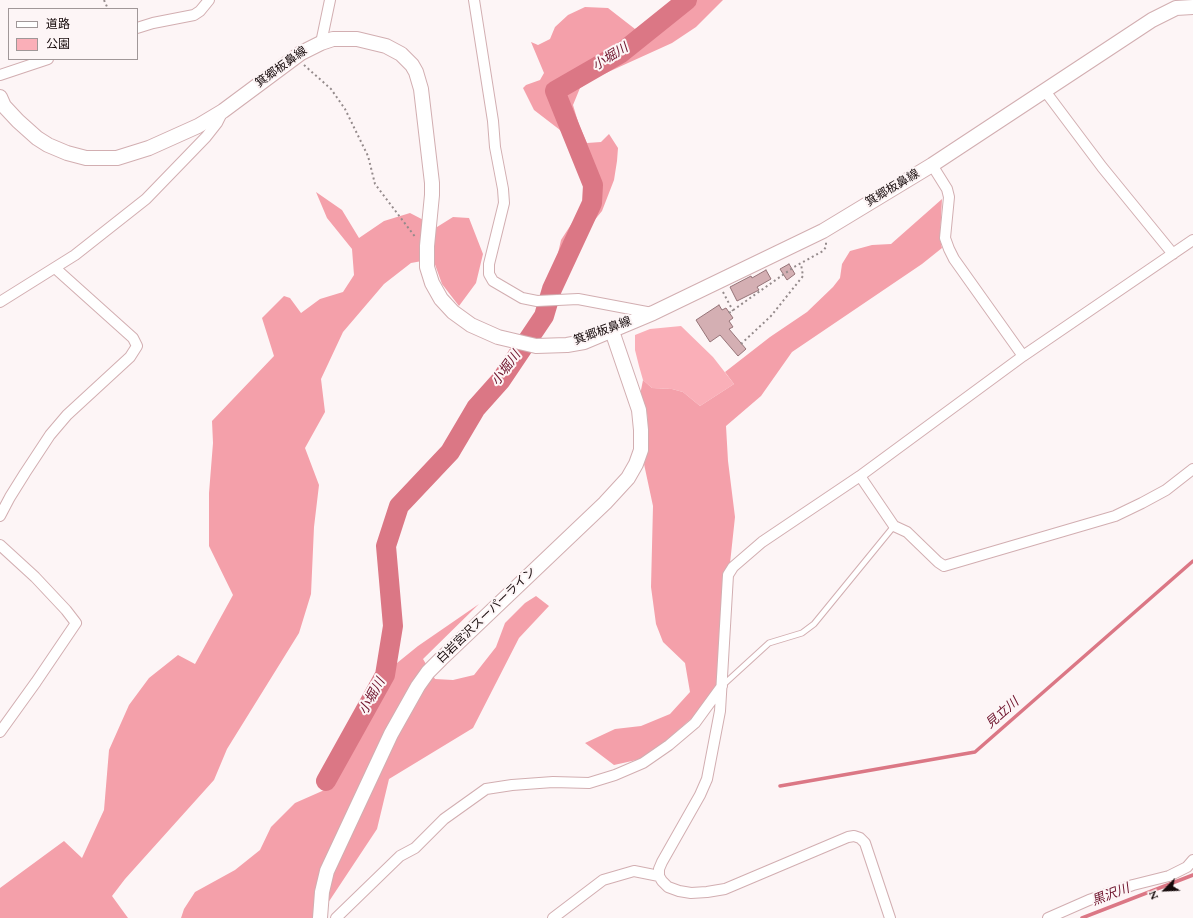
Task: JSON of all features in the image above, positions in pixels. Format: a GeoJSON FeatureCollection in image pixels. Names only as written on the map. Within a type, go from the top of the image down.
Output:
{"type":"FeatureCollection","features":[{"type":"Feature","properties":{"kind":"main road","name":"箕郷板鼻線"},"geometry":{"type":"LineString","coordinates":[[0,97],[4,106],[18,121],[37,138],[58,149],[86,158],[117,158],[135,154],[198,126],[223,111],[295,58],[321,42],[333,39],[357,39],[386,46],[406,58],[414,68],[421,89],[432,182],[427,258],[429,275],[441,299],[453,312],[471,325],[498,337],[536,346],[567,345],[584,342],[653,313],[822,231],[932,165],[1152,20],[1176,8],[1193,6]]}},
{"type":"Feature","properties":{"kind":"main road","name":"白岩宮沢スーパーライン"},"geometry":{"type":"LineString","coordinates":[[320,918],[322,892],[327,871],[391,734],[418,686],[428,672],[441,659],[605,504],[628,478],[636,464],[641,450],[639,410],[612,331]]}},
{"type":"Feature","properties":{"kind":"street"},"geometry":{"type":"LineString","coordinates":[[138,28],[153,23],[194,15],[200,11],[209,0]]}},
{"type":"Feature","properties":{"kind":"street"},"geometry":{"type":"LineString","coordinates":[[321,42],[330,0]]}},
{"type":"Feature","properties":{"kind":"street"},"geometry":{"type":"LineString","coordinates":[[474,0],[494,121],[495,147],[503,189],[504,203],[489,264],[489,274],[493,281],[522,298],[537,301],[578,299],[653,313]]}},
{"type":"Feature","properties":{"kind":"street"},"geometry":{"type":"LineString","coordinates":[[0,75],[45,60]]}},
{"type":"Feature","properties":{"kind":"street"},"geometry":{"type":"LineString","coordinates":[[1045,91],[1102,167],[1173,254]]}},
{"type":"Feature","properties":{"kind":"street"},"geometry":{"type":"LineString","coordinates":[[0,302],[56,268],[112,227],[146,199],[206,138],[217,123],[223,111]]}},
{"type":"Feature","properties":{"kind":"street"},"geometry":{"type":"LineString","coordinates":[[932,165],[947,189],[949,197],[945,238],[948,248],[954,259],[1023,356]]}},
{"type":"Feature","properties":{"kind":"street"},"geometry":{"type":"LineString","coordinates":[[890,918],[865,843],[860,838],[854,836],[725,889],[691,893],[679,891],[668,887],[659,876],[659,869],[662,862],[700,795],[707,779],[720,711],[728,576],[733,567],[762,542],[860,476],[1023,356],[1193,240]]}},
{"type":"Feature","properties":{"kind":"street"},"geometry":{"type":"LineString","coordinates":[[0,516],[21,479],[50,435],[67,415],[130,356],[137,346],[133,338],[56,268]]}},
{"type":"Feature","properties":{"kind":"street"},"geometry":{"type":"LineString","coordinates":[[860,476],[894,526],[907,532],[942,565],[948,565],[1115,516],[1166,490],[1193,469]]}},
{"type":"Feature","properties":{"kind":"street"},"geometry":{"type":"LineString","coordinates":[[0,545],[36,577],[76,623],[0,732]]}},
{"type":"Feature","properties":{"kind":"street"},"geometry":{"type":"LineString","coordinates":[[336,918],[400,856],[415,848],[444,819],[486,789],[512,785],[553,782],[589,783],[615,775],[643,763],[669,745],[695,722],[722,686]]}},
{"type":"Feature","properties":{"kind":"street"},"geometry":{"type":"LineString","coordinates":[[1048,918],[1089,900],[1169,876],[1187,867],[1193,860]]}},
{"type":"Feature","properties":{"kind":"street"},"geometry":{"type":"LineString","coordinates":[[553,918],[603,880],[634,871],[659,876]]}},
{"type":"Feature","properties":{"kind":"lane"},"geometry":{"type":"LineString","coordinates":[[722,686],[769,643],[802,633],[814,624],[894,526]]}},
{"type":"Feature","properties":{"kind":"path"},"geometry":{"type":"LineString","coordinates":[[295,58],[331,89],[346,109],[368,156],[375,184],[414,236],[427,246]]}},
{"type":"Feature","properties":{"kind":"path"},"geometry":{"type":"LineString","coordinates":[[729,313],[801,264],[823,252],[826,247],[826,240],[822,231]]}},
{"type":"Feature","properties":{"kind":"path"},"geometry":{"type":"LineString","coordinates":[[741,344],[771,316],[803,276],[801,264]]}},
{"type":"Feature","properties":{"kind":"path"},"geometry":{"type":"LineString","coordinates":[[718,282],[733,311]]}},
{"type":"Feature","properties":{"kind":"green space"},"geometry":{"type":"Polygon","coordinates":[[[681,326],[713,357],[734,384],[700,406],[683,392],[672,389],[652,388],[643,380],[635,350],[635,335],[650,329],[681,326]]]}},
{"type":"Feature","properties":{"kind":"shaded area"},"geometry":{"type":"Polygon","coordinates":[[[685,0],[723,0],[696,27],[672,43],[595,78],[580,88],[573,105],[579,125],[587,143],[601,142],[609,134],[618,148],[617,161],[614,180],[602,211],[593,222],[569,274],[564,279],[559,281],[554,271],[561,240],[583,206],[587,187],[568,139],[560,130],[534,110],[523,88],[526,85],[540,80],[544,73],[531,42],[538,45],[550,39],[555,27],[568,15],[585,7],[608,8],[635,29],[685,0]]]}},
{"type":"Feature","properties":{"kind":"shaded area"},"geometry":{"type":"Polygon","coordinates":[[[316,192],[342,210],[359,238],[384,221],[410,213],[437,227],[453,217],[469,218],[483,254],[476,283],[459,306],[442,284],[433,259],[411,263],[384,284],[343,332],[321,379],[325,412],[305,448],[319,485],[314,527],[311,594],[299,633],[227,749],[214,780],[125,879],[112,896],[128,918],[0,918],[0,888],[64,841],[82,858],[104,810],[109,750],[129,705],[149,678],[178,655],[195,664],[233,595],[209,546],[209,493],[213,443],[212,421],[274,356],[262,318],[284,296],[290,298],[301,313],[320,299],[343,292],[354,275],[352,249],[327,218],[316,192]]]}},
{"type":"Feature","properties":{"kind":"shaded area"},"geometry":{"type":"Polygon","coordinates":[[[942,199],[940,239],[942,248],[922,264],[792,352],[761,396],[726,426],[728,461],[735,517],[717,684],[693,717],[667,740],[641,759],[614,765],[585,743],[615,729],[641,726],[670,714],[690,692],[685,663],[663,642],[656,624],[651,587],[653,506],[644,464],[649,448],[647,413],[640,395],[643,380],[652,388],[672,389],[683,392],[700,406],[734,384],[725,372],[770,337],[807,312],[833,287],[840,278],[842,264],[850,251],[872,245],[891,244],[942,199]]]}},
{"type":"Feature","properties":{"kind":"shaded area"},"geometry":{"type":"Polygon","coordinates":[[[536,596],[549,606],[519,638],[473,728],[389,779],[377,829],[318,918],[181,918],[184,909],[195,892],[235,870],[260,850],[271,827],[295,803],[329,788],[397,663],[418,646],[479,604],[423,659],[435,679],[453,680],[474,675],[496,647],[505,623],[525,603],[536,596]]]}},
{"type":"Feature","properties":{"kind":"building"},"geometry":{"type":"Polygon","coordinates":[[[789,264],[795,274],[787,280],[780,269],[789,264]]]}},
{"type":"Feature","properties":{"kind":"building"},"geometry":{"type":"Polygon","coordinates":[[[766,270],[771,279],[757,287],[759,290],[737,301],[730,287],[751,276],[752,278],[766,270]]]}},
{"type":"Feature","properties":{"kind":"building"},"geometry":{"type":"Polygon","coordinates":[[[719,305],[722,310],[726,308],[733,318],[729,321],[733,327],[729,329],[746,349],[738,356],[720,335],[710,342],[696,320],[719,305]]]}},
{"type":"Feature","properties":{"kind":"waterway","name":"小堀川"},"geometry":{"type":"LineString","coordinates":[[326,781],[385,675],[393,626],[386,546],[399,506],[450,452],[476,408],[501,380],[544,316],[552,289],[592,203],[593,185],[555,91],[621,53],[687,0]]}},
{"type":"Feature","properties":{"kind":"waterway","name":"見立川"},"geometry":{"type":"LineString","coordinates":[[780,786],[975,752],[1193,561]]}},
{"type":"Feature","properties":{"kind":"waterway","name":"黒沢川"},"geometry":{"type":"LineString","coordinates":[[1082,918],[1193,875]]}}]}
